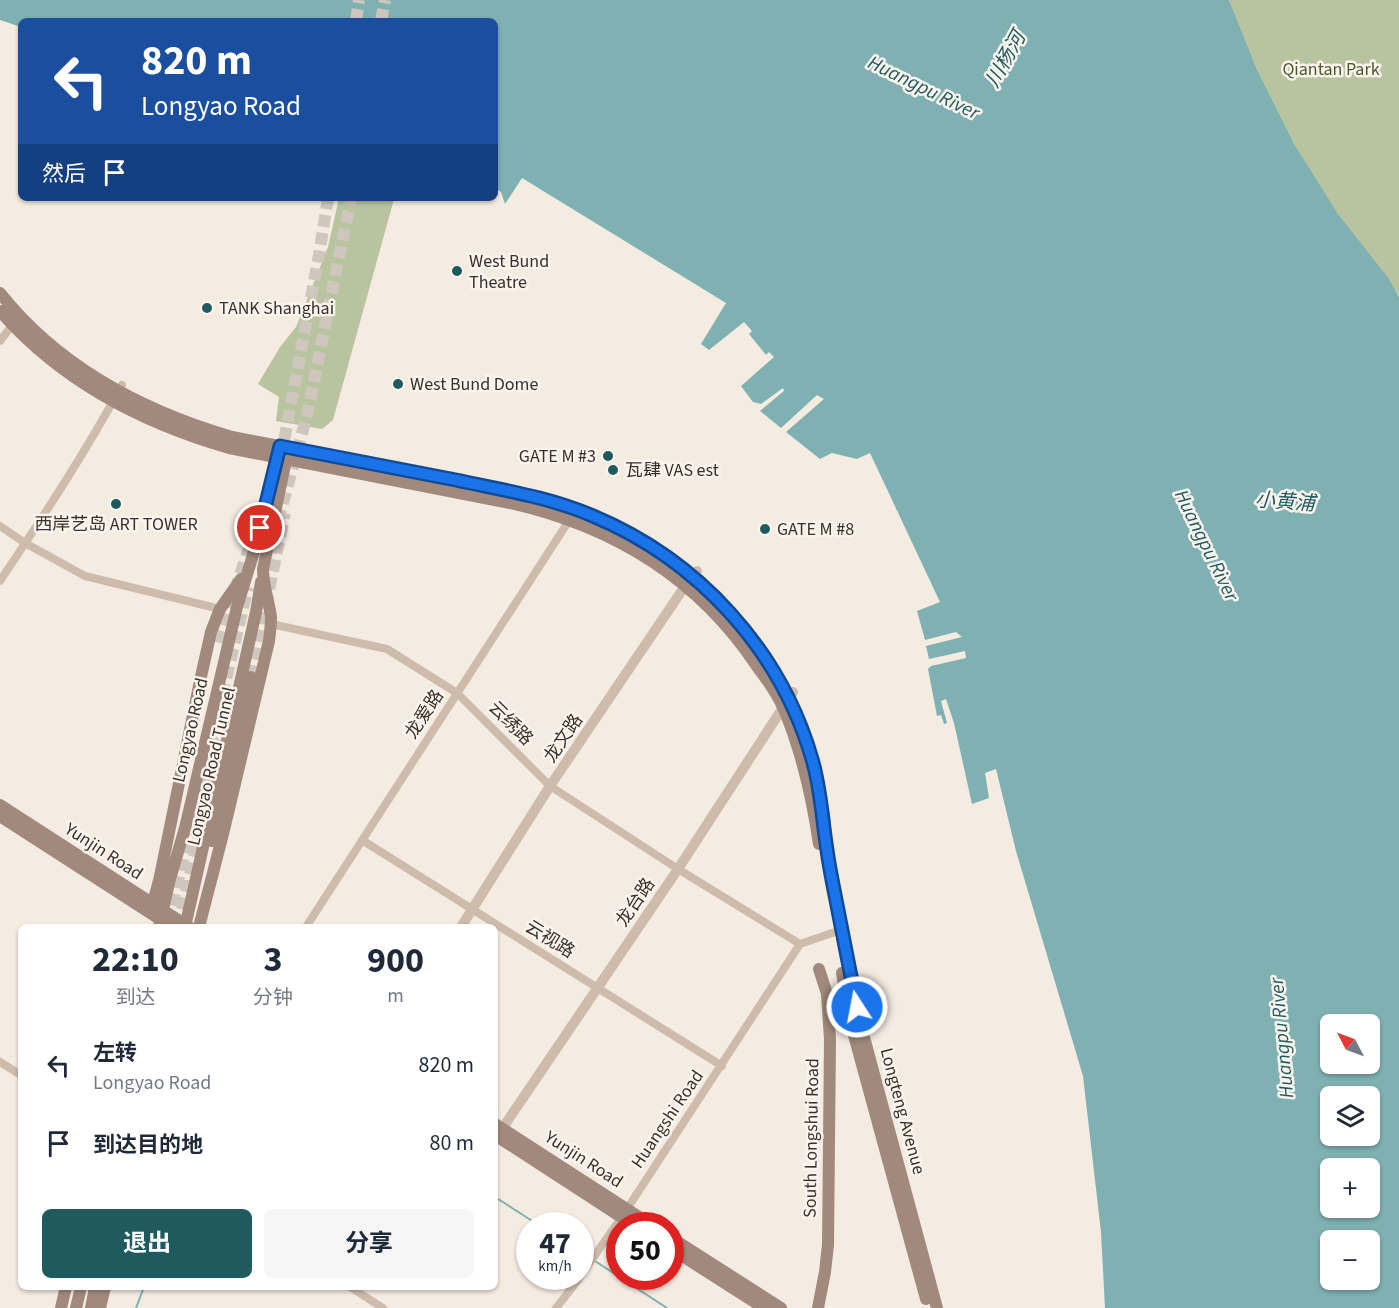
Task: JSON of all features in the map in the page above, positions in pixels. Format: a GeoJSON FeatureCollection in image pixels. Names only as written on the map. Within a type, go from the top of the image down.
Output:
{"type":"FeatureCollection","features":[{"type":"Feature","properties":{"kind":"main road","name":"Longteng Avenue"},"geometry":{"type":"LineString","coordinates":[[0,293],[52,346],[119,393],[149,407],[232,437],[570,519],[603,533],[661,567],[692,578]]}},
{"type":"Feature","properties":{"kind":"main road","name":"Longteng Avenue"},"geometry":{"type":"LineString","coordinates":[[0,311],[31,343],[84,384],[119,393]]}},
{"type":"Feature","properties":{"kind":"main road","name":"Longteng Avenue"},"geometry":{"type":"LineString","coordinates":[[284,450],[513,491],[561,504],[622,530],[658,551],[692,578],[705,604],[732,632],[773,688],[788,699],[861,1026],[937,1308]]}},
{"type":"Feature","properties":{"kind":"main road","name":"Longyao Road"},"geometry":{"type":"LineString","coordinates":[[165,878],[185,828],[237,607],[284,450]]}},
{"type":"Feature","properties":{"kind":"main road","name":"Longyao Road"},"geometry":{"type":"LineString","coordinates":[[190,924],[189,910],[256,612],[284,450]]}},
{"type":"Feature","properties":{"kind":"main road","name":"Longyao Road"},"geometry":{"type":"LineString","coordinates":[[159,915],[200,681],[211,632],[220,609],[240,580],[257,542]]}},
{"type":"Feature","properties":{"kind":"main road","name":"Longyao Road"},"geometry":{"type":"LineString","coordinates":[[192,924],[203,910],[224,834],[269,641],[271,624],[263,569]]}},
{"type":"Feature","properties":{"kind":"main road","name":"Longyao Road Tunnel"},"geometry":{"type":"LineString","coordinates":[[165,878],[220,644]]}},
{"type":"Feature","properties":{"kind":"main road","name":"Longyao Road Tunnel"},"geometry":{"type":"LineString","coordinates":[[189,910],[207,864],[251,677]]}},
{"type":"Feature","properties":{"kind":"main road","name":"Yunjin Road"},"geometry":{"type":"LineString","coordinates":[[0,805],[159,915]]}},
{"type":"Feature","properties":{"kind":"main road","name":"Yunjin Road"},"geometry":{"type":"LineString","coordinates":[[0,816],[159,915],[184,924]]}},
{"type":"Feature","properties":{"kind":"main road","name":"Longyao Road Tunnel"},"geometry":{"type":"LineString","coordinates":[[203,910],[207,864]]}},
{"type":"Feature","properties":{"kind":"main road","name":"Longteng Avenue"},"geometry":{"type":"LineString","coordinates":[[839,931],[852,1028],[929,1308]]}},
{"type":"Feature","properties":{"kind":"main road","name":"South Longshui Road"},"geometry":{"type":"LineString","coordinates":[[818,1308],[828,1245],[830,1039],[827,994],[819,969]]}},
{"type":"Feature","properties":{"kind":"main road","name":"Yunjin Road"},"geometry":{"type":"LineString","coordinates":[[498,1130],[622,1212]]}},
{"type":"Feature","properties":{"kind":"main road"},"geometry":{"type":"LineString","coordinates":[[684,1246],[781,1308]]}},
{"type":"Feature","properties":{"kind":"main road"},"geometry":{"type":"LineString","coordinates":[[684,1257],[764,1308]]}},
{"type":"Feature","properties":{"kind":"main road"},"geometry":{"type":"LineString","coordinates":[[61,1308],[65,1290]]}},
{"type":"Feature","properties":{"kind":"main road"},"geometry":{"type":"LineString","coordinates":[[76,1308],[80,1290]]}},
{"type":"Feature","properties":{"kind":"main road"},"geometry":{"type":"LineString","coordinates":[[91,1308],[94,1290]]}},
{"type":"Feature","properties":{"kind":"main road"},"geometry":{"type":"LineString","coordinates":[[100,1308],[104,1290]]}},
{"type":"Feature","properties":{"kind":"street"},"geometry":{"type":"LineString","coordinates":[[0,341],[12,325]]}},
{"type":"Feature","properties":{"kind":"street"},"geometry":{"type":"LineString","coordinates":[[0,581],[80,458],[119,393]]}},
{"type":"Feature","properties":{"kind":"street","name":"龙爱路"},"geometry":{"type":"LineString","coordinates":[[308,924],[570,519]]}},
{"type":"Feature","properties":{"kind":"street"},"geometry":{"type":"LineString","coordinates":[[0,526],[25,543],[85,576],[220,609]]}},
{"type":"Feature","properties":{"kind":"street","name":"龙文路"},"geometry":{"type":"LineString","coordinates":[[463,924],[550,786],[692,578]]}},
{"type":"Feature","properties":{"kind":"street","name":"云绣路"},"geometry":{"type":"LineString","coordinates":[[271,624],[387,649],[457,693],[550,786],[800,944]]}},
{"type":"Feature","properties":{"kind":"street","name":"龙台路"},"geometry":{"type":"LineString","coordinates":[[498,1128],[678,869],[788,699]]}},
{"type":"Feature","properties":{"kind":"street","name":"云视路"},"geometry":{"type":"LineString","coordinates":[[362,840],[494,924]]}},
{"type":"Feature","properties":{"kind":"street","name":"云视路"},"geometry":{"type":"LineString","coordinates":[[498,926],[722,1066]]}},
{"type":"Feature","properties":{"kind":"street"},"geometry":{"type":"LineString","coordinates":[[800,944],[839,931]]}},
{"type":"Feature","properties":{"kind":"street","name":"Huangshi Road"},"geometry":{"type":"LineString","coordinates":[[625,1212],[800,944]]}},
{"type":"Feature","properties":{"kind":"street"},"geometry":{"type":"LineString","coordinates":[[0,1062],[18,1073]]}},
{"type":"Feature","properties":{"kind":"street","name":"Huangshi Road"},"geometry":{"type":"LineString","coordinates":[[556,1308],[606,1239]]}},
{"type":"Feature","properties":{"kind":"street"},"geometry":{"type":"LineString","coordinates":[[355,1290],[383,1308]]}},
{"type":"Feature","properties":{"kind":"green space","name":"Qiantan Park"},"geometry":{"type":"Polygon","coordinates":[[[1229,0],[1399,0],[1399,296],[1333,207],[1293,143],[1262,82],[1229,0]]]}},
{"type":"Feature","properties":{"kind":"green space"},"geometry":{"type":"Polygon","coordinates":[[[338,201],[393,201],[333,420],[322,429],[276,421],[279,397],[258,384],[280,347],[296,327],[328,247],[338,201]]]}},
{"type":"Feature","properties":{"kind":"water"},"geometry":{"type":"Polygon","coordinates":[[[0,0],[1229,0],[1257,70],[1294,144],[1338,214],[1389,279],[1399,297],[1399,1308],[1105,1308],[1101,1232],[1083,1076],[1016,851],[996,769],[985,773],[989,798],[972,804],[954,723],[946,699],[941,701],[947,723],[944,724],[941,715],[937,716],[928,669],[931,666],[966,658],[965,651],[929,659],[926,646],[962,637],[956,632],[925,640],[917,611],[940,602],[870,453],[857,459],[832,453],[820,459],[786,432],[824,399],[817,395],[781,428],[760,411],[784,391],[783,388],[761,404],[753,402],[741,386],[774,357],[769,352],[766,355],[749,334],[752,331],[744,322],[709,350],[701,344],[726,303],[522,178],[505,204],[498,190],[498,18],[18,18],[18,26],[0,20],[0,0]]]}},
{"type":"Feature","properties":{"kind":"waterway"},"geometry":{"type":"LineString","coordinates":[[498,1199],[518,1212]]}},
{"type":"Feature","properties":{"kind":"waterway"},"geometry":{"type":"LineString","coordinates":[[595,1261],[667,1308]]}},
{"type":"Feature","properties":{"kind":"waterway"},"geometry":{"type":"LineString","coordinates":[[136,1308],[143,1290]]}},
{"type":"Feature","properties":{"kind":"tunnel"},"geometry":{"type":"LineString","coordinates":[[356,18],[359,0]]}},
{"type":"Feature","properties":{"kind":"tunnel"},"geometry":{"type":"LineString","coordinates":[[382,18],[385,0]]}},
{"type":"Feature","properties":{"kind":"tunnel"},"geometry":{"type":"LineString","coordinates":[[281,457],[328,201]]}},
{"type":"Feature","properties":{"kind":"tunnel"},"geometry":{"type":"LineString","coordinates":[[278,521],[307,415],[350,201]]}},
{"type":"Feature","properties":{"kind":"tunnel"},"geometry":{"type":"LineString","coordinates":[[251,677],[285,513]]}},
{"type":"Feature","properties":{"kind":"tunnel"},"geometry":{"type":"LineString","coordinates":[[220,643],[257,524]]}},
{"type":"Feature","properties":{"kind":"tunnel"},"geometry":{"type":"LineString","coordinates":[[168,923],[248,587]]}},
{"type":"Feature","properties":{"kind":"tunnel"},"geometry":{"type":"LineString","coordinates":[[179,924],[222,735]]}},
{"type":"Feature","properties":{"kind":"place","name":"West Bund Theatre"},"geometry":{"type":"Point","coordinates":[457,271]}},
{"type":"Feature","properties":{"kind":"place","name":"TANK Shanghai"},"geometry":{"type":"Point","coordinates":[207,308]}},
{"type":"Feature","properties":{"kind":"place","name":"West Bund Dome"},"geometry":{"type":"Point","coordinates":[398,384]}},
{"type":"Feature","properties":{"kind":"place","name":"GATE M #3"},"geometry":{"type":"Point","coordinates":[608,456]}},
{"type":"Feature","properties":{"kind":"place","name":"瓦肆 VAS est"},"geometry":{"type":"Point","coordinates":[613,470]}},
{"type":"Feature","properties":{"kind":"place","name":"西岸艺岛 ART TOWER"},"geometry":{"type":"Point","coordinates":[116,504]}},
{"type":"Feature","properties":{"kind":"place","name":"GATE M #8"},"geometry":{"type":"Point","coordinates":[765,529]}},
{"type":"Feature","properties":{"kind":"route"},"geometry":{"type":"LineString","coordinates":[[260,528],[280,446],[545,499],[593,516],[622,530],[648,544],[690,574],[725,607],[761,650],[807,742],[824,816],[827,849],[857,1007]]}},
{"type":"Feature","properties":{"kind":"water label","name":"川杨河"},"geometry":{"type":"Point","coordinates":[1005,59]}},
{"type":"Feature","properties":{"kind":"water label","name":"Huangpu River"},"geometry":{"type":"Point","coordinates":[924,87]}},
{"type":"Feature","properties":{"kind":"water label","name":"小黄浦"},"geometry":{"type":"Point","coordinates":[1285,501]}},
{"type":"Feature","properties":{"kind":"water label","name":"Huangpu River"},"geometry":{"type":"Point","coordinates":[1207,545]}},
{"type":"Feature","properties":{"kind":"water label","name":"Huangpu River"},"geometry":{"type":"Point","coordinates":[1281,1038]}}]}
